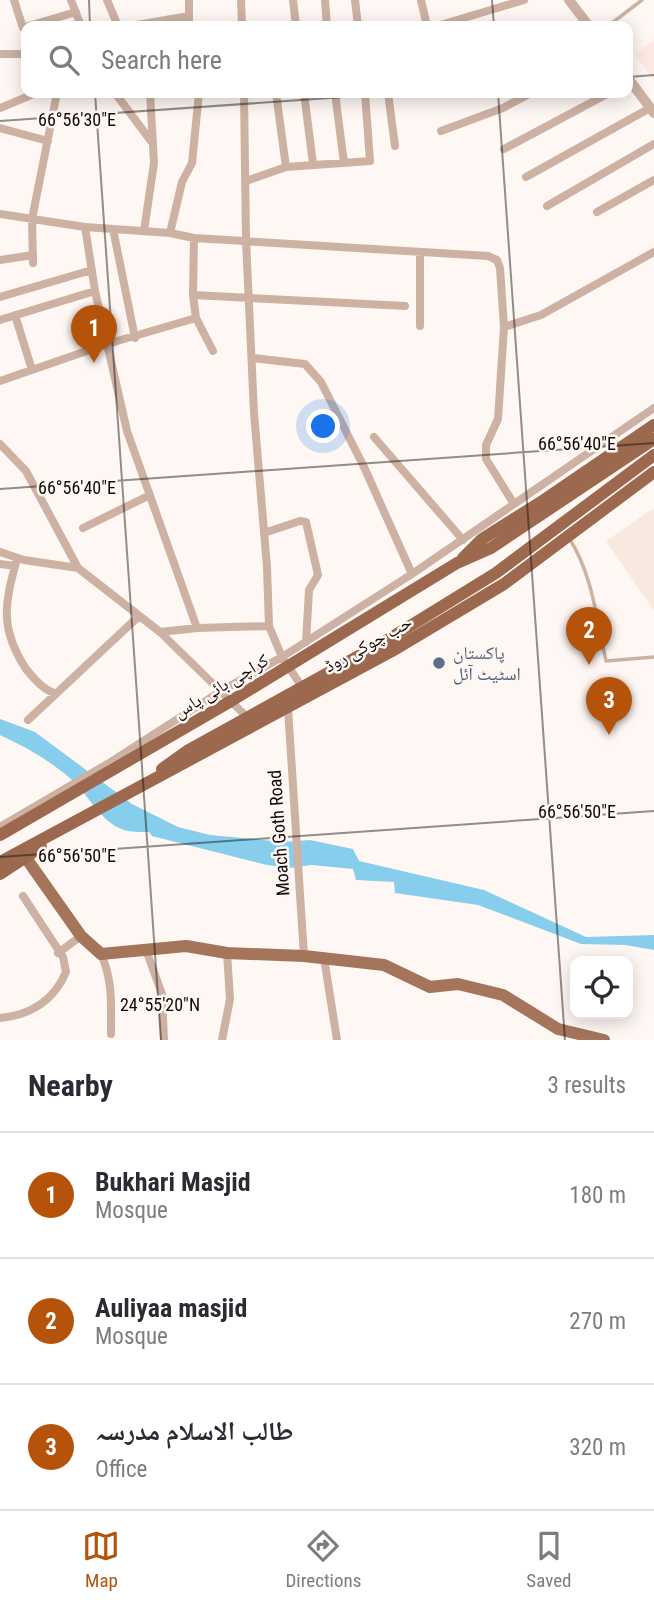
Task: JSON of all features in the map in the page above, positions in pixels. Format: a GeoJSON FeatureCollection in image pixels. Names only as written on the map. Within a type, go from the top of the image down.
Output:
{"type":"FeatureCollection","features":[{"type":"Feature","properties":{"kind":"highway","name":"کراچی بائی پاس"},"geometry":{"type":"LineString","coordinates":[[0,835],[112,766],[231,701],[285,662],[457,563],[491,548],[520,515],[654,425]]}},
{"type":"Feature","properties":{"kind":"highway","name":"کراچی بائی پاس"},"geometry":{"type":"LineString","coordinates":[[520,515],[654,439]]}},
{"type":"Feature","properties":{"kind":"highway"},"geometry":{"type":"LineString","coordinates":[[130,791],[187,751],[384,642],[496,573],[654,455]]}},
{"type":"Feature","properties":{"kind":"highway","name":"حب چوکی روڈ"},"geometry":{"type":"LineString","coordinates":[[0,862],[392,651],[504,584],[654,472]]}},
{"type":"Feature","properties":{"kind":"highway","name":"حب چوکی روڈ"},"geometry":{"type":"LineString","coordinates":[[0,874],[85,817]]}},
{"type":"Feature","properties":{"kind":"main road"},"geometry":{"type":"LineString","coordinates":[[26,858],[81,936],[101,954],[186,946],[227,953],[304,956],[384,965],[430,987],[458,984],[503,995],[558,1029],[604,1040]]}},
{"type":"Feature","properties":{"kind":"street"},"geometry":{"type":"LineString","coordinates":[[14,0],[21,22]]}},
{"type":"Feature","properties":{"kind":"street"},"geometry":{"type":"LineString","coordinates":[[71,0],[79,21]]}},
{"type":"Feature","properties":{"kind":"street"},"geometry":{"type":"LineString","coordinates":[[107,0],[116,21]]}},
{"type":"Feature","properties":{"kind":"street"},"geometry":{"type":"LineString","coordinates":[[189,0],[189,21]]}},
{"type":"Feature","properties":{"kind":"street"},"geometry":{"type":"LineString","coordinates":[[241,0],[242,21]]}},
{"type":"Feature","properties":{"kind":"street"},"geometry":{"type":"LineString","coordinates":[[293,0],[295,21]]}},
{"type":"Feature","properties":{"kind":"street"},"geometry":{"type":"LineString","coordinates":[[325,0],[327,21]]}},
{"type":"Feature","properties":{"kind":"street"},"geometry":{"type":"LineString","coordinates":[[355,0],[357,21]]}},
{"type":"Feature","properties":{"kind":"street"},"geometry":{"type":"LineString","coordinates":[[421,0],[426,21]]}},
{"type":"Feature","properties":{"kind":"street"},"geometry":{"type":"LineString","coordinates":[[454,21],[524,0]]}},
{"type":"Feature","properties":{"kind":"street"},"geometry":{"type":"LineString","coordinates":[[569,0],[585,21]]}},
{"type":"Feature","properties":{"kind":"street"},"geometry":{"type":"LineString","coordinates":[[47,21],[76,12]]}},
{"type":"Feature","properties":{"kind":"street"},"geometry":{"type":"LineString","coordinates":[[160,21],[189,16]]}},
{"type":"Feature","properties":{"kind":"street"},"geometry":{"type":"LineString","coordinates":[[0,54],[21,54]]}},
{"type":"Feature","properties":{"kind":"street"},"geometry":{"type":"LineString","coordinates":[[526,177],[652,110],[633,86]]}},
{"type":"Feature","properties":{"kind":"street"},"geometry":{"type":"LineString","coordinates":[[0,108],[24,98]]}},
{"type":"Feature","properties":{"kind":"street"},"geometry":{"type":"LineString","coordinates":[[0,260],[33,259],[32,219],[56,98]]}},
{"type":"Feature","properties":{"kind":"street"},"geometry":{"type":"LineString","coordinates":[[120,98],[153,143]]}},
{"type":"Feature","properties":{"kind":"street"},"geometry":{"type":"LineString","coordinates":[[144,231],[154,163],[150,98]]}},
{"type":"Feature","properties":{"kind":"street"},"geometry":{"type":"LineString","coordinates":[[170,233],[182,182],[192,163],[198,98]]}},
{"type":"Feature","properties":{"kind":"street"},"geometry":{"type":"LineString","coordinates":[[244,98],[246,240],[254,413],[267,567],[269,626],[285,662],[302,687]]}},
{"type":"Feature","properties":{"kind":"street"},"geometry":{"type":"LineString","coordinates":[[277,98],[286,167]]}},
{"type":"Feature","properties":{"kind":"street"},"geometry":{"type":"LineString","coordinates":[[305,98],[313,164]]}},
{"type":"Feature","properties":{"kind":"street"},"geometry":{"type":"LineString","coordinates":[[336,98],[344,163]]}},
{"type":"Feature","properties":{"kind":"street"},"geometry":{"type":"LineString","coordinates":[[246,181],[286,167],[369,162],[371,159],[365,98]]}},
{"type":"Feature","properties":{"kind":"street"},"geometry":{"type":"LineString","coordinates":[[389,98],[395,146]]}},
{"type":"Feature","properties":{"kind":"street"},"geometry":{"type":"LineString","coordinates":[[441,131],[503,108],[522,98]]}},
{"type":"Feature","properties":{"kind":"street"},"geometry":{"type":"LineString","coordinates":[[505,149],[600,98]]}},
{"type":"Feature","properties":{"kind":"street"},"geometry":{"type":"LineString","coordinates":[[0,128],[48,142]]}},
{"type":"Feature","properties":{"kind":"street"},"geometry":{"type":"LineString","coordinates":[[547,206],[654,144]]}},
{"type":"Feature","properties":{"kind":"street"},"geometry":{"type":"LineString","coordinates":[[597,212],[654,180]]}},
{"type":"Feature","properties":{"kind":"street"},"geometry":{"type":"LineString","coordinates":[[0,214],[85,227],[170,233],[194,238],[488,256],[497,260],[500,268],[504,327],[498,419],[485,450],[486,459],[520,515]]}},
{"type":"Feature","properties":{"kind":"street"},"geometry":{"type":"LineString","coordinates":[[85,227],[95,291],[127,431],[197,628]]}},
{"type":"Feature","properties":{"kind":"street"},"geometry":{"type":"LineString","coordinates":[[113,229],[135,338]]}},
{"type":"Feature","properties":{"kind":"street"},"geometry":{"type":"LineString","coordinates":[[194,238],[193,295],[196,318],[213,351]]}},
{"type":"Feature","properties":{"kind":"street"},"geometry":{"type":"LineString","coordinates":[[504,327],[541,315],[654,251]]}},
{"type":"Feature","properties":{"kind":"street"},"geometry":{"type":"LineString","coordinates":[[420,252],[420,326]]}},
{"type":"Feature","properties":{"kind":"street"},"geometry":{"type":"LineString","coordinates":[[0,297],[92,270]]}},
{"type":"Feature","properties":{"kind":"street"},"geometry":{"type":"LineString","coordinates":[[0,320],[95,291]]}},
{"type":"Feature","properties":{"kind":"street"},"geometry":{"type":"LineString","coordinates":[[193,295],[405,306]]}},
{"type":"Feature","properties":{"kind":"street"},"geometry":{"type":"LineString","coordinates":[[15,315],[32,370]]}},
{"type":"Feature","properties":{"kind":"street"},"geometry":{"type":"LineString","coordinates":[[0,381],[107,344],[196,318]]}},
{"type":"Feature","properties":{"kind":"street"},"geometry":{"type":"LineString","coordinates":[[253,358],[305,364],[321,382],[364,467],[412,574]]}},
{"type":"Feature","properties":{"kind":"street"},"geometry":{"type":"LineString","coordinates":[[112,766],[221,691],[285,662],[306,642],[463,540],[520,515],[654,408]]}},
{"type":"Feature","properties":{"kind":"street"},"geometry":{"type":"LineString","coordinates":[[374,437],[463,540]]}},
{"type":"Feature","properties":{"kind":"street"},"geometry":{"type":"LineString","coordinates":[[0,444],[26,471],[78,568],[160,632],[247,717]]}},
{"type":"Feature","properties":{"kind":"street"},"geometry":{"type":"LineString","coordinates":[[83,528],[150,495]]}},
{"type":"Feature","properties":{"kind":"street"},"geometry":{"type":"LineString","coordinates":[[264,533],[300,521],[306,522],[318,575],[309,590],[306,642]]}},
{"type":"Feature","properties":{"kind":"street"},"geometry":{"type":"LineString","coordinates":[[0,552],[16,562]]}},
{"type":"Feature","properties":{"kind":"street"},"geometry":{"type":"LineString","coordinates":[[0,564],[16,562],[78,568]]}},
{"type":"Feature","properties":{"kind":"street"},"geometry":{"type":"LineString","coordinates":[[16,562],[1,611],[4,637],[11,651],[45,690],[54,693]]}},
{"type":"Feature","properties":{"kind":"street"},"geometry":{"type":"LineString","coordinates":[[28,720],[139,616]]}},
{"type":"Feature","properties":{"kind":"street"},"geometry":{"type":"LineString","coordinates":[[160,632],[269,626]]}},
{"type":"Feature","properties":{"kind":"street","name":"Moach Goth Road"},"geometry":{"type":"LineString","coordinates":[[288,708],[304,956]]}},
{"type":"Feature","properties":{"kind":"street"},"geometry":{"type":"LineString","coordinates":[[0,827],[68,792]]}},
{"type":"Feature","properties":{"kind":"street"},"geometry":{"type":"LineString","coordinates":[[0,1018],[28,1012],[48,1000],[66,972],[63,957],[23,896]]}},
{"type":"Feature","properties":{"kind":"street"},"geometry":{"type":"LineString","coordinates":[[58,953],[81,936]]}},
{"type":"Feature","properties":{"kind":"street"},"geometry":{"type":"LineString","coordinates":[[146,950],[162,995],[164,1040]]}},
{"type":"Feature","properties":{"kind":"street"},"geometry":{"type":"LineString","coordinates":[[222,1040],[222,1028],[230,999],[227,953]]}},
{"type":"Feature","properties":{"kind":"street"},"geometry":{"type":"LineString","coordinates":[[101,954],[109,971],[111,1034]]}},
{"type":"Feature","properties":{"kind":"street"},"geometry":{"type":"LineString","coordinates":[[324,958],[337,1040]]}},
{"type":"Feature","properties":{"kind":"lane"},"geometry":{"type":"LineString","coordinates":[[615,21],[642,0]]}},
{"type":"Feature","properties":{"kind":"lane"},"geometry":{"type":"LineString","coordinates":[[568,537],[579,553],[606,661],[654,657]]}},
{"type":"Feature","properties":{"kind":"shaded area"},"geometry":{"type":"Polygon","coordinates":[[[654,40],[654,81],[635,54],[654,40]]]}},
{"type":"Feature","properties":{"kind":"shaded area"},"geometry":{"type":"Polygon","coordinates":[[[654,508],[654,611],[606,541],[654,508]]]}},
{"type":"Feature","properties":{"kind":"water"},"geometry":{"type":"Polygon","coordinates":[[[0,719],[35,732],[132,804],[178,827],[210,835],[284,842],[310,840],[353,849],[359,861],[484,890],[586,937],[654,935],[654,950],[625,945],[581,944],[478,905],[395,893],[394,882],[356,880],[353,869],[267,865],[152,836],[149,832],[119,828],[104,817],[65,774],[38,755],[0,735],[0,719]]]}},
{"type":"Feature","properties":{"kind":"place","name":"Bukhari Masjid"},"geometry":{"type":"Point","coordinates":[94,363]}},
{"type":"Feature","properties":{"kind":"place","name":"پاکستان اسٹیٹ آئل"},"geometry":{"type":"Point","coordinates":[439,663]}},
{"type":"Feature","properties":{"kind":"place","name":"Auliyaa masjid"},"geometry":{"type":"Point","coordinates":[589,665]}},
{"type":"Feature","properties":{"kind":"place","name":"طالب الاسلام مدرسہ"},"geometry":{"type":"Point","coordinates":[609,735]}}]}
